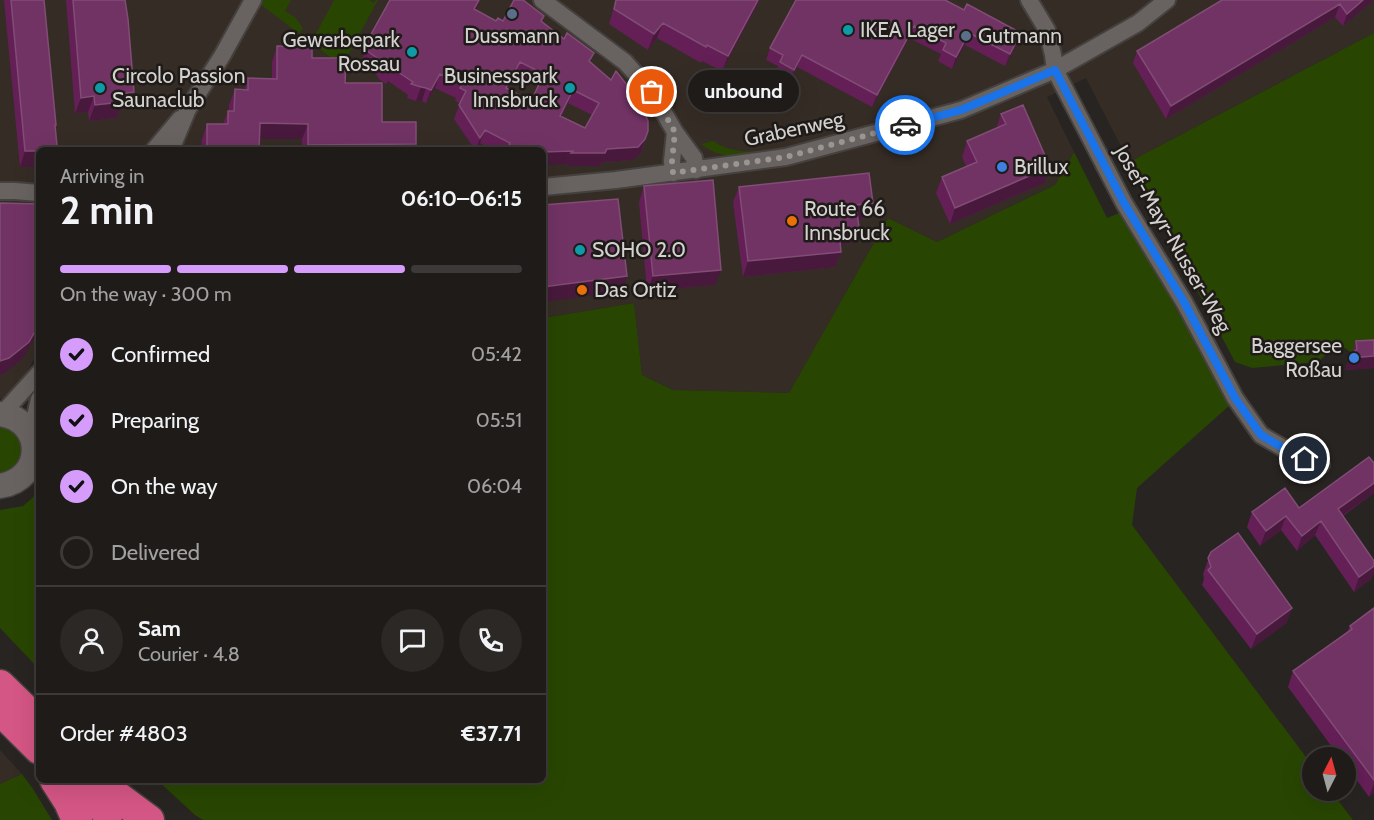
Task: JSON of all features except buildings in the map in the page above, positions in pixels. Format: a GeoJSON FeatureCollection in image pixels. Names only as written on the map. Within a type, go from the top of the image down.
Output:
{"type":"FeatureCollection","features":[{"type":"Feature","properties":{"kind":"highway"},"geometry":{"type":"LineString","coordinates":[[0,685],[36,738]]}},
{"type":"Feature","properties":{"kind":"highway"},"geometry":{"type":"LineString","coordinates":[[0,710],[36,740]]}},
{"type":"Feature","properties":{"kind":"highway"},"geometry":{"type":"LineString","coordinates":[[57,783],[77,820]]}},
{"type":"Feature","properties":{"kind":"highway"},"geometry":{"type":"LineString","coordinates":[[91,783],[114,820]]}},
{"type":"Feature","properties":{"kind":"highway"},"geometry":{"type":"LineString","coordinates":[[92,783],[133,820]]}},
{"type":"Feature","properties":{"kind":"highway"},"geometry":{"type":"LineString","coordinates":[[93,783],[149,820]]}},
{"type":"Feature","properties":{"kind":"main road"},"geometry":{"type":"LineString","coordinates":[[0,486],[13,483],[22,477],[30,468],[34,457],[34,445],[26,426],[18,419],[1,414]]}},
{"type":"Feature","properties":{"kind":"street"},"geometry":{"type":"LineString","coordinates":[[156,147],[188,109],[222,56],[253,0]]}},
{"type":"Feature","properties":{"kind":"street"},"geometry":{"type":"LineString","coordinates":[[542,0],[625,62],[652,92],[675,132],[694,158],[696,170]]}},
{"type":"Feature","properties":{"kind":"street","name":"Josef-Mayr-Nusser-Weg"},"geometry":{"type":"LineString","coordinates":[[1029,0],[1047,30],[1055,70],[1124,203],[1184,302],[1235,398],[1261,435],[1290,452],[1322,465]]}},
{"type":"Feature","properties":{"kind":"street","name":"Grabenweg"},"geometry":{"type":"LineString","coordinates":[[546,187],[594,183],[786,157],[961,110],[1055,70],[1138,23],[1167,0]]}},
{"type":"Feature","properties":{"kind":"street"},"geometry":{"type":"LineString","coordinates":[[172,147],[188,109]]}},
{"type":"Feature","properties":{"kind":"street"},"geometry":{"type":"LineString","coordinates":[[673,173],[675,132]]}},
{"type":"Feature","properties":{"kind":"street"},"geometry":{"type":"LineString","coordinates":[[8,191],[36,186]]}},
{"type":"Feature","properties":{"kind":"street"},"geometry":{"type":"LineString","coordinates":[[8,191],[36,193]]}},
{"type":"Feature","properties":{"kind":"street"},"geometry":{"type":"LineString","coordinates":[[1,414],[36,376]]}},
{"type":"Feature","properties":{"kind":"street"},"geometry":{"type":"LineString","coordinates":[[31,435],[36,412]]}},
{"type":"Feature","properties":{"kind":"shaded area"},"geometry":{"type":"Polygon","coordinates":[[[0,0],[1374,0],[1374,33],[1129,162],[1086,78],[1047,97],[1074,152],[1055,185],[937,242],[888,218],[789,393],[673,390],[642,375],[634,303],[546,318],[546,147],[36,147],[36,355],[23,380],[7,396],[0,399],[0,0]]]}},
{"type":"Feature","properties":{"kind":"shaded area"},"geometry":{"type":"Polygon","coordinates":[[[0,750],[22,774],[0,784],[0,750]]]}},
{"type":"Feature","properties":{"kind":"green space"},"geometry":{"type":"Polygon","coordinates":[[[262,0],[291,0],[285,11],[295,17],[303,28],[300,32],[310,40],[334,0],[369,0],[374,3],[378,0],[342,66],[260,4],[262,0]]]}},
{"type":"Feature","properties":{"kind":"green space"},"geometry":{"type":"Polygon","coordinates":[[[1374,33],[1374,352],[1352,353],[1338,343],[1318,362],[1252,368],[1235,362],[1129,162],[1374,33]]]}},
{"type":"Feature","properties":{"kind":"green space"},"geometry":{"type":"Polygon","coordinates":[[[713,141],[740,151],[770,149],[767,153],[733,156],[717,153],[701,144],[713,141]]]}},
{"type":"Feature","properties":{"kind":"green space"},"geometry":{"type":"Polygon","coordinates":[[[1074,152],[1107,218],[1122,212],[1230,405],[1137,488],[1132,525],[1302,752],[1302,801],[1339,801],[1353,820],[203,820],[160,783],[546,783],[546,318],[634,303],[642,375],[673,390],[789,393],[888,218],[937,242],[1055,185],[1074,152]]]}},
{"type":"Feature","properties":{"kind":"green space"},"geometry":{"type":"Polygon","coordinates":[[[0,425],[16,434],[23,446],[23,451],[18,466],[0,476],[0,425]]]}},
{"type":"Feature","properties":{"kind":"green space"},"geometry":{"type":"Polygon","coordinates":[[[36,495],[36,666],[0,628],[0,510],[23,506],[36,495]]]}},
{"type":"Feature","properties":{"kind":"green space"},"geometry":{"type":"Polygon","coordinates":[[[22,774],[52,820],[0,820],[0,784],[22,774]]]}},
{"type":"Feature","properties":{"kind":"way so far"},"geometry":{"type":"LineString","coordinates":[[652,92],[675,132],[673,173],[786,157],[905,125]]}},
{"type":"Feature","properties":{"kind":"place","name":"Dussmann"},"geometry":{"type":"Point","coordinates":[512,14]}},
{"type":"Feature","properties":{"kind":"place","name":"IKEA Lager"},"geometry":{"type":"Point","coordinates":[848,30]}},
{"type":"Feature","properties":{"kind":"place","name":"Gutmann"},"geometry":{"type":"Point","coordinates":[966,36]}},
{"type":"Feature","properties":{"kind":"place","name":"Gewerbepark Rossau"},"geometry":{"type":"Point","coordinates":[412,52]}},
{"type":"Feature","properties":{"kind":"place","name":"Circolo Passion Saunaclub"},"geometry":{"type":"Point","coordinates":[100,88]}},
{"type":"Feature","properties":{"kind":"place","name":"Businesspark Innsbruck"},"geometry":{"type":"Point","coordinates":[570,88]}},
{"type":"Feature","properties":{"kind":"place","name":"unbound"},"geometry":{"type":"Point","coordinates":[652,92]}},
{"type":"Feature","properties":{"kind":"place","name":"Brillux"},"geometry":{"type":"Point","coordinates":[1002,167]}},
{"type":"Feature","properties":{"kind":"place","name":"Route 66 Innsbruck"},"geometry":{"type":"Point","coordinates":[792,221]}},
{"type":"Feature","properties":{"kind":"place","name":"SOHO 2.0"},"geometry":{"type":"Point","coordinates":[580,250]}},
{"type":"Feature","properties":{"kind":"place","name":"Das Ortiz"},"geometry":{"type":"Point","coordinates":[582,290]}},
{"type":"Feature","properties":{"kind":"place","name":"Baggersee Roßau"},"geometry":{"type":"Point","coordinates":[1354,358]}},
{"type":"Feature","properties":{"kind":"route"},"geometry":{"type":"LineString","coordinates":[[905,125],[961,110],[1055,70],[1124,203],[1184,302],[1235,398],[1261,435],[1305,459]]}}]}
